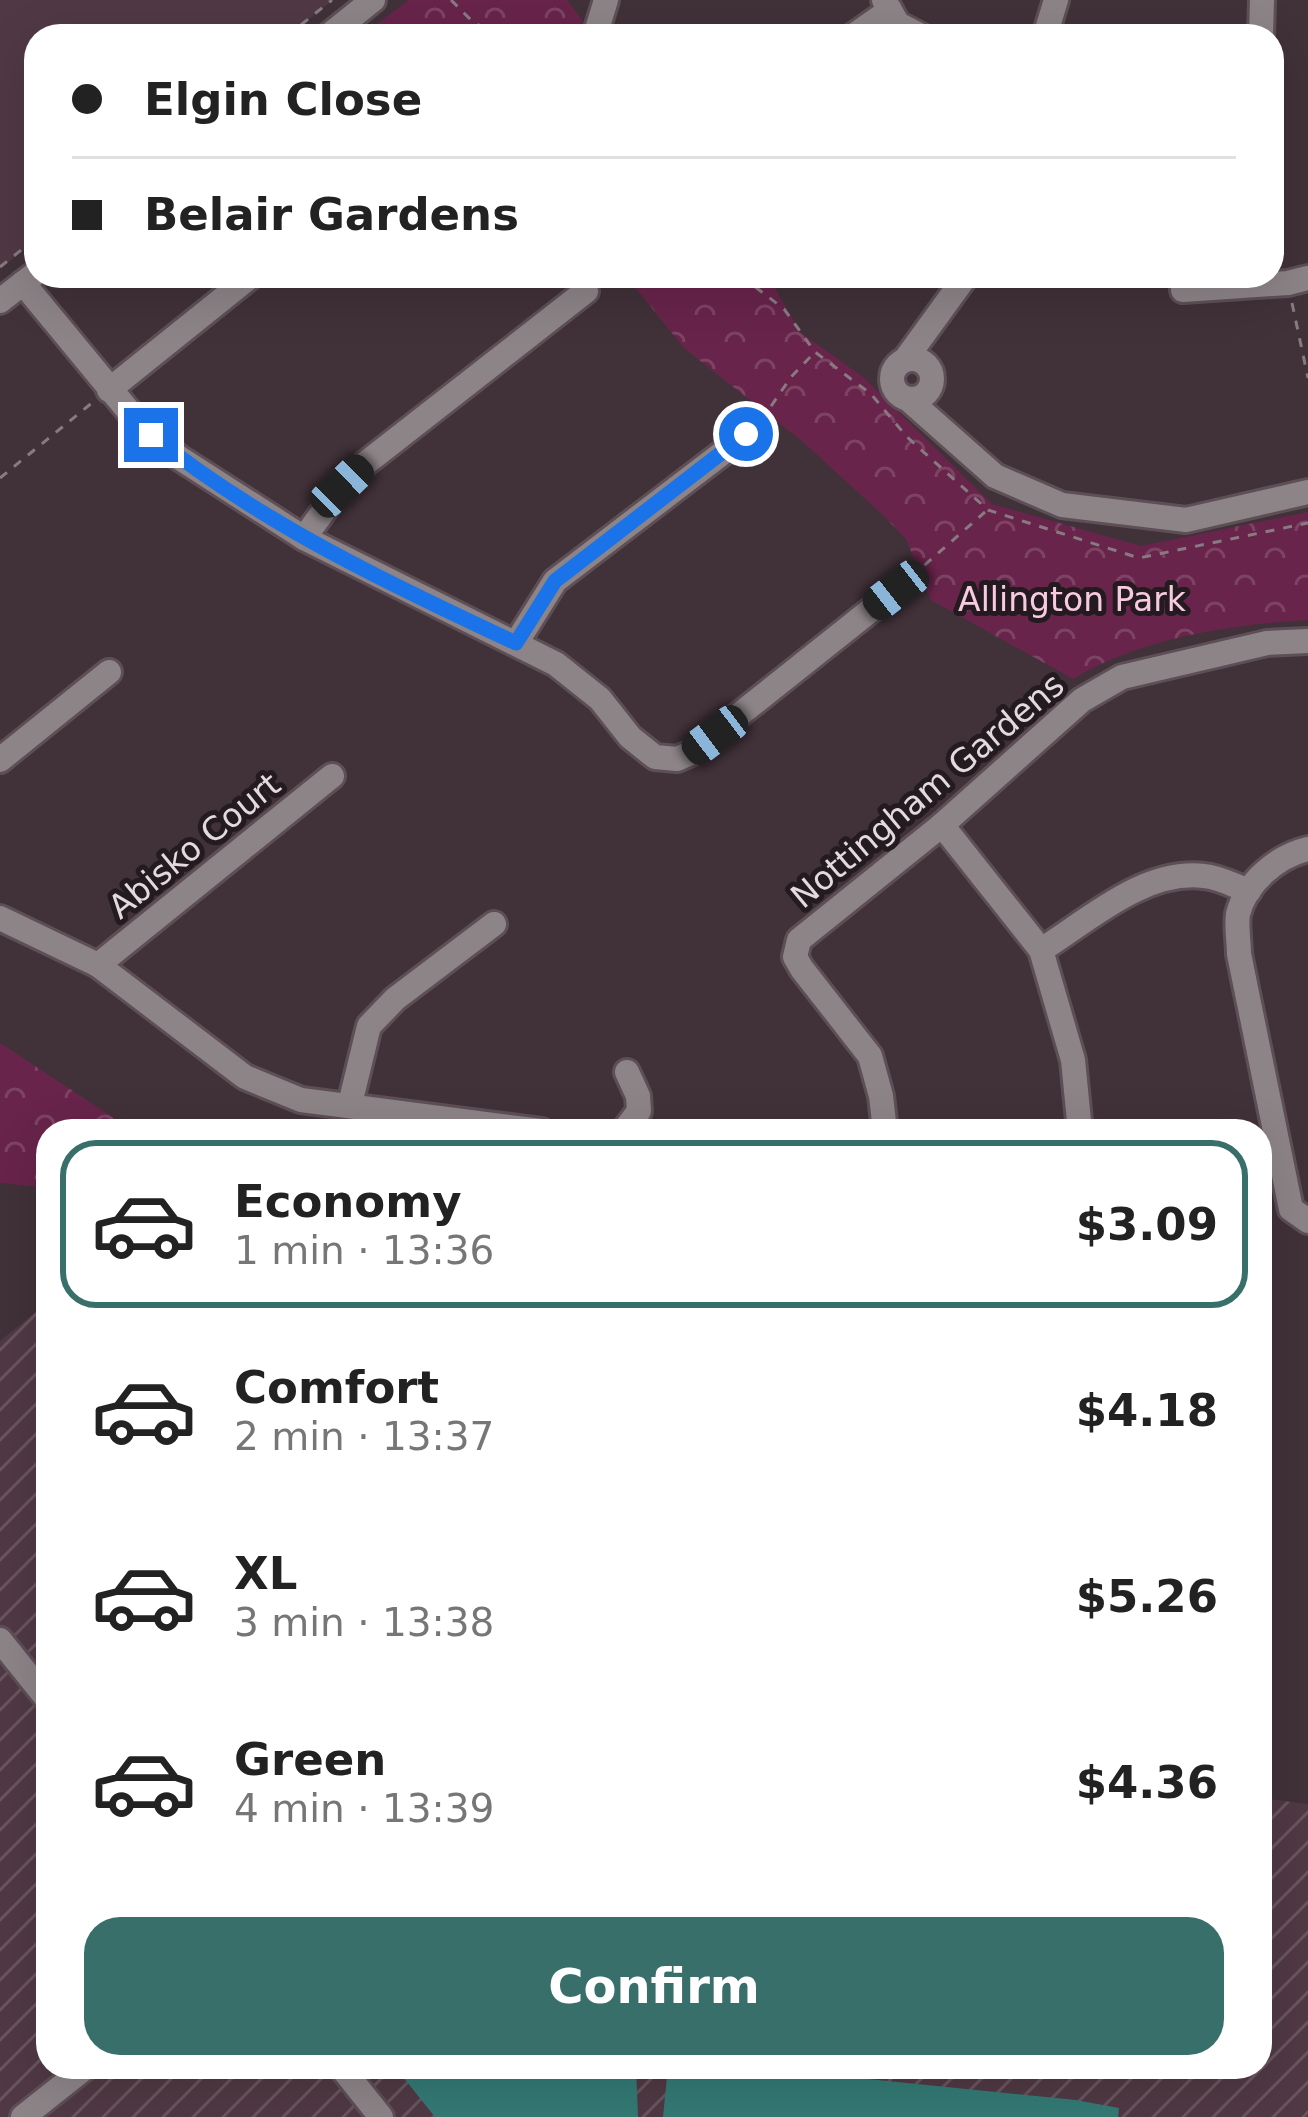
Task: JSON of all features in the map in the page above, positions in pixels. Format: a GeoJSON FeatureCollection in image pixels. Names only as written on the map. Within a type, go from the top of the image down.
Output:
{"type":"FeatureCollection","features":[{"type":"Feature","properties":{"kind":"street"},"geometry":{"type":"LineString","coordinates":[[343,24],[373,0]]}},
{"type":"Feature","properties":{"kind":"street"},"geometry":{"type":"LineString","coordinates":[[0,301],[24,282]]}},
{"type":"Feature","properties":{"kind":"street"},"geometry":{"type":"LineString","coordinates":[[36,288],[109,390],[178,457],[304,538],[577,678],[643,750],[655,757],[677,759],[715,735],[896,590]]}},
{"type":"Feature","properties":{"kind":"street"},"geometry":{"type":"LineString","coordinates":[[109,390],[235,288]]}},
{"type":"Feature","properties":{"kind":"street"},"geometry":{"type":"LineString","coordinates":[[918,395],[897,393],[892,381],[895,368],[914,361],[958,288]]}},
{"type":"Feature","properties":{"kind":"street"},"geometry":{"type":"LineString","coordinates":[[304,538],[365,463],[586,291]]}},
{"type":"Feature","properties":{"kind":"street"},"geometry":{"type":"LineString","coordinates":[[914,361],[931,372],[918,395]]}},
{"type":"Feature","properties":{"kind":"street"},"geometry":{"type":"LineString","coordinates":[[918,395],[939,426],[995,476],[1062,505],[1186,520],[1308,492]]}},
{"type":"Feature","properties":{"kind":"street"},"geometry":{"type":"LineString","coordinates":[[516,643],[555,581],[746,434]]}},
{"type":"Feature","properties":{"kind":"street","name":"Nottingham Gardens"},"geometry":{"type":"LineString","coordinates":[[884,1119],[870,1057],[795,957],[799,940],[942,825],[1082,700],[1122,677],[1267,643],[1308,641]]}},
{"type":"Feature","properties":{"kind":"street"},"geometry":{"type":"LineString","coordinates":[[0,760],[109,672]]}},
{"type":"Feature","properties":{"kind":"street","name":"Abisko Court"},"geometry":{"type":"LineString","coordinates":[[98,964],[332,776]]}},
{"type":"Feature","properties":{"kind":"street"},"geometry":{"type":"LineString","coordinates":[[942,825],[1041,950],[1073,1060],[1079,1119]]}},
{"type":"Feature","properties":{"kind":"street"},"geometry":{"type":"LineString","coordinates":[[1299,1215],[1240,954],[1238,915],[1270,866],[1308,848]]}},
{"type":"Feature","properties":{"kind":"street"},"geometry":{"type":"LineString","coordinates":[[1041,950],[1138,889],[1170,875],[1208,876],[1250,891]]}},
{"type":"Feature","properties":{"kind":"street"},"geometry":{"type":"LineString","coordinates":[[0,918],[98,964],[245,1077],[302,1100],[456,1119]]}},
{"type":"Feature","properties":{"kind":"street"},"geometry":{"type":"LineString","coordinates":[[350,1104],[369,1026],[395,999],[494,924]]}},
{"type":"Feature","properties":{"kind":"street"},"geometry":{"type":"LineString","coordinates":[[627,1072],[638,1096],[639,1111],[633,1119]]}},
{"type":"Feature","properties":{"kind":"street"},"geometry":{"type":"LineString","coordinates":[[0,1640],[36,1685]]}},
{"type":"Feature","properties":{"kind":"street"},"geometry":{"type":"LineString","coordinates":[[23,2117],[71,2079]]}},
{"type":"Feature","properties":{"kind":"street"},"geometry":{"type":"LineString","coordinates":[[350,2079],[380,2117]]}},
{"type":"Feature","properties":{"kind":"path"},"geometry":{"type":"LineString","coordinates":[[302,24],[332,0]]}},
{"type":"Feature","properties":{"kind":"path"},"geometry":{"type":"LineString","coordinates":[[451,0],[477,24]]}},
{"type":"Feature","properties":{"kind":"path"},"geometry":{"type":"LineString","coordinates":[[0,267],[24,248]]}},
{"type":"Feature","properties":{"kind":"path"},"geometry":{"type":"LineString","coordinates":[[1298,280],[1308,378]]}},
{"type":"Feature","properties":{"kind":"path"},"geometry":{"type":"LineString","coordinates":[[746,434],[766,416],[791,377],[815,352]]}},
{"type":"Feature","properties":{"kind":"path"},"geometry":{"type":"LineString","coordinates":[[0,478],[109,390]]}},
{"type":"Feature","properties":{"kind":"path"},"geometry":{"type":"LineString","coordinates":[[896,590],[988,510]]}},
{"type":"Feature","properties":{"kind":"shaded area"},"geometry":{"type":"Polygon","coordinates":[[[0,0],[333,0],[303,24],[24,24],[24,250],[0,269],[0,0]]]}},
{"type":"Feature","properties":{"kind":"shaded area"},"geometry":{"type":"Polygon","coordinates":[[[36,1312],[36,2079],[1272,2079],[1272,1800],[1308,1804],[1308,2117],[0,2117],[0,1341],[36,1312]]]}},
{"type":"Feature","properties":{"kind":"green space"},"geometry":{"type":"Polygon","coordinates":[[[409,0],[567,0],[583,21],[583,24],[377,24],[409,0]]]}},
{"type":"Feature","properties":{"kind":"green space","name":"Allington Park"},"geometry":{"type":"Polygon","coordinates":[[[636,288],[775,288],[800,332],[863,377],[992,504],[1141,546],[1308,512],[1308,620],[1186,636],[1128,653],[1073,679],[931,600],[906,539],[884,516],[803,442],[684,348],[636,288]]]}},
{"type":"Feature","properties":{"kind":"green space"},"geometry":{"type":"Polygon","coordinates":[[[0,1043],[114,1118],[36,1119],[36,1187],[0,1183],[0,1043]]]}},
{"type":"Feature","properties":{"kind":"building"},"geometry":{"type":"Polygon","coordinates":[[[405,2079],[636,2079],[638,2117],[435,2117],[405,2079]]]}},
{"type":"Feature","properties":{"kind":"building"},"geometry":{"type":"Polygon","coordinates":[[[667,2079],[869,2079],[1119,2108],[1118,2117],[663,2117],[667,2079]]]}},
{"type":"Feature","properties":{"kind":"route"},"geometry":{"type":"LineString","coordinates":[[151,435],[304,538],[388,584],[516,643],[555,581],[746,434]]}}]}
